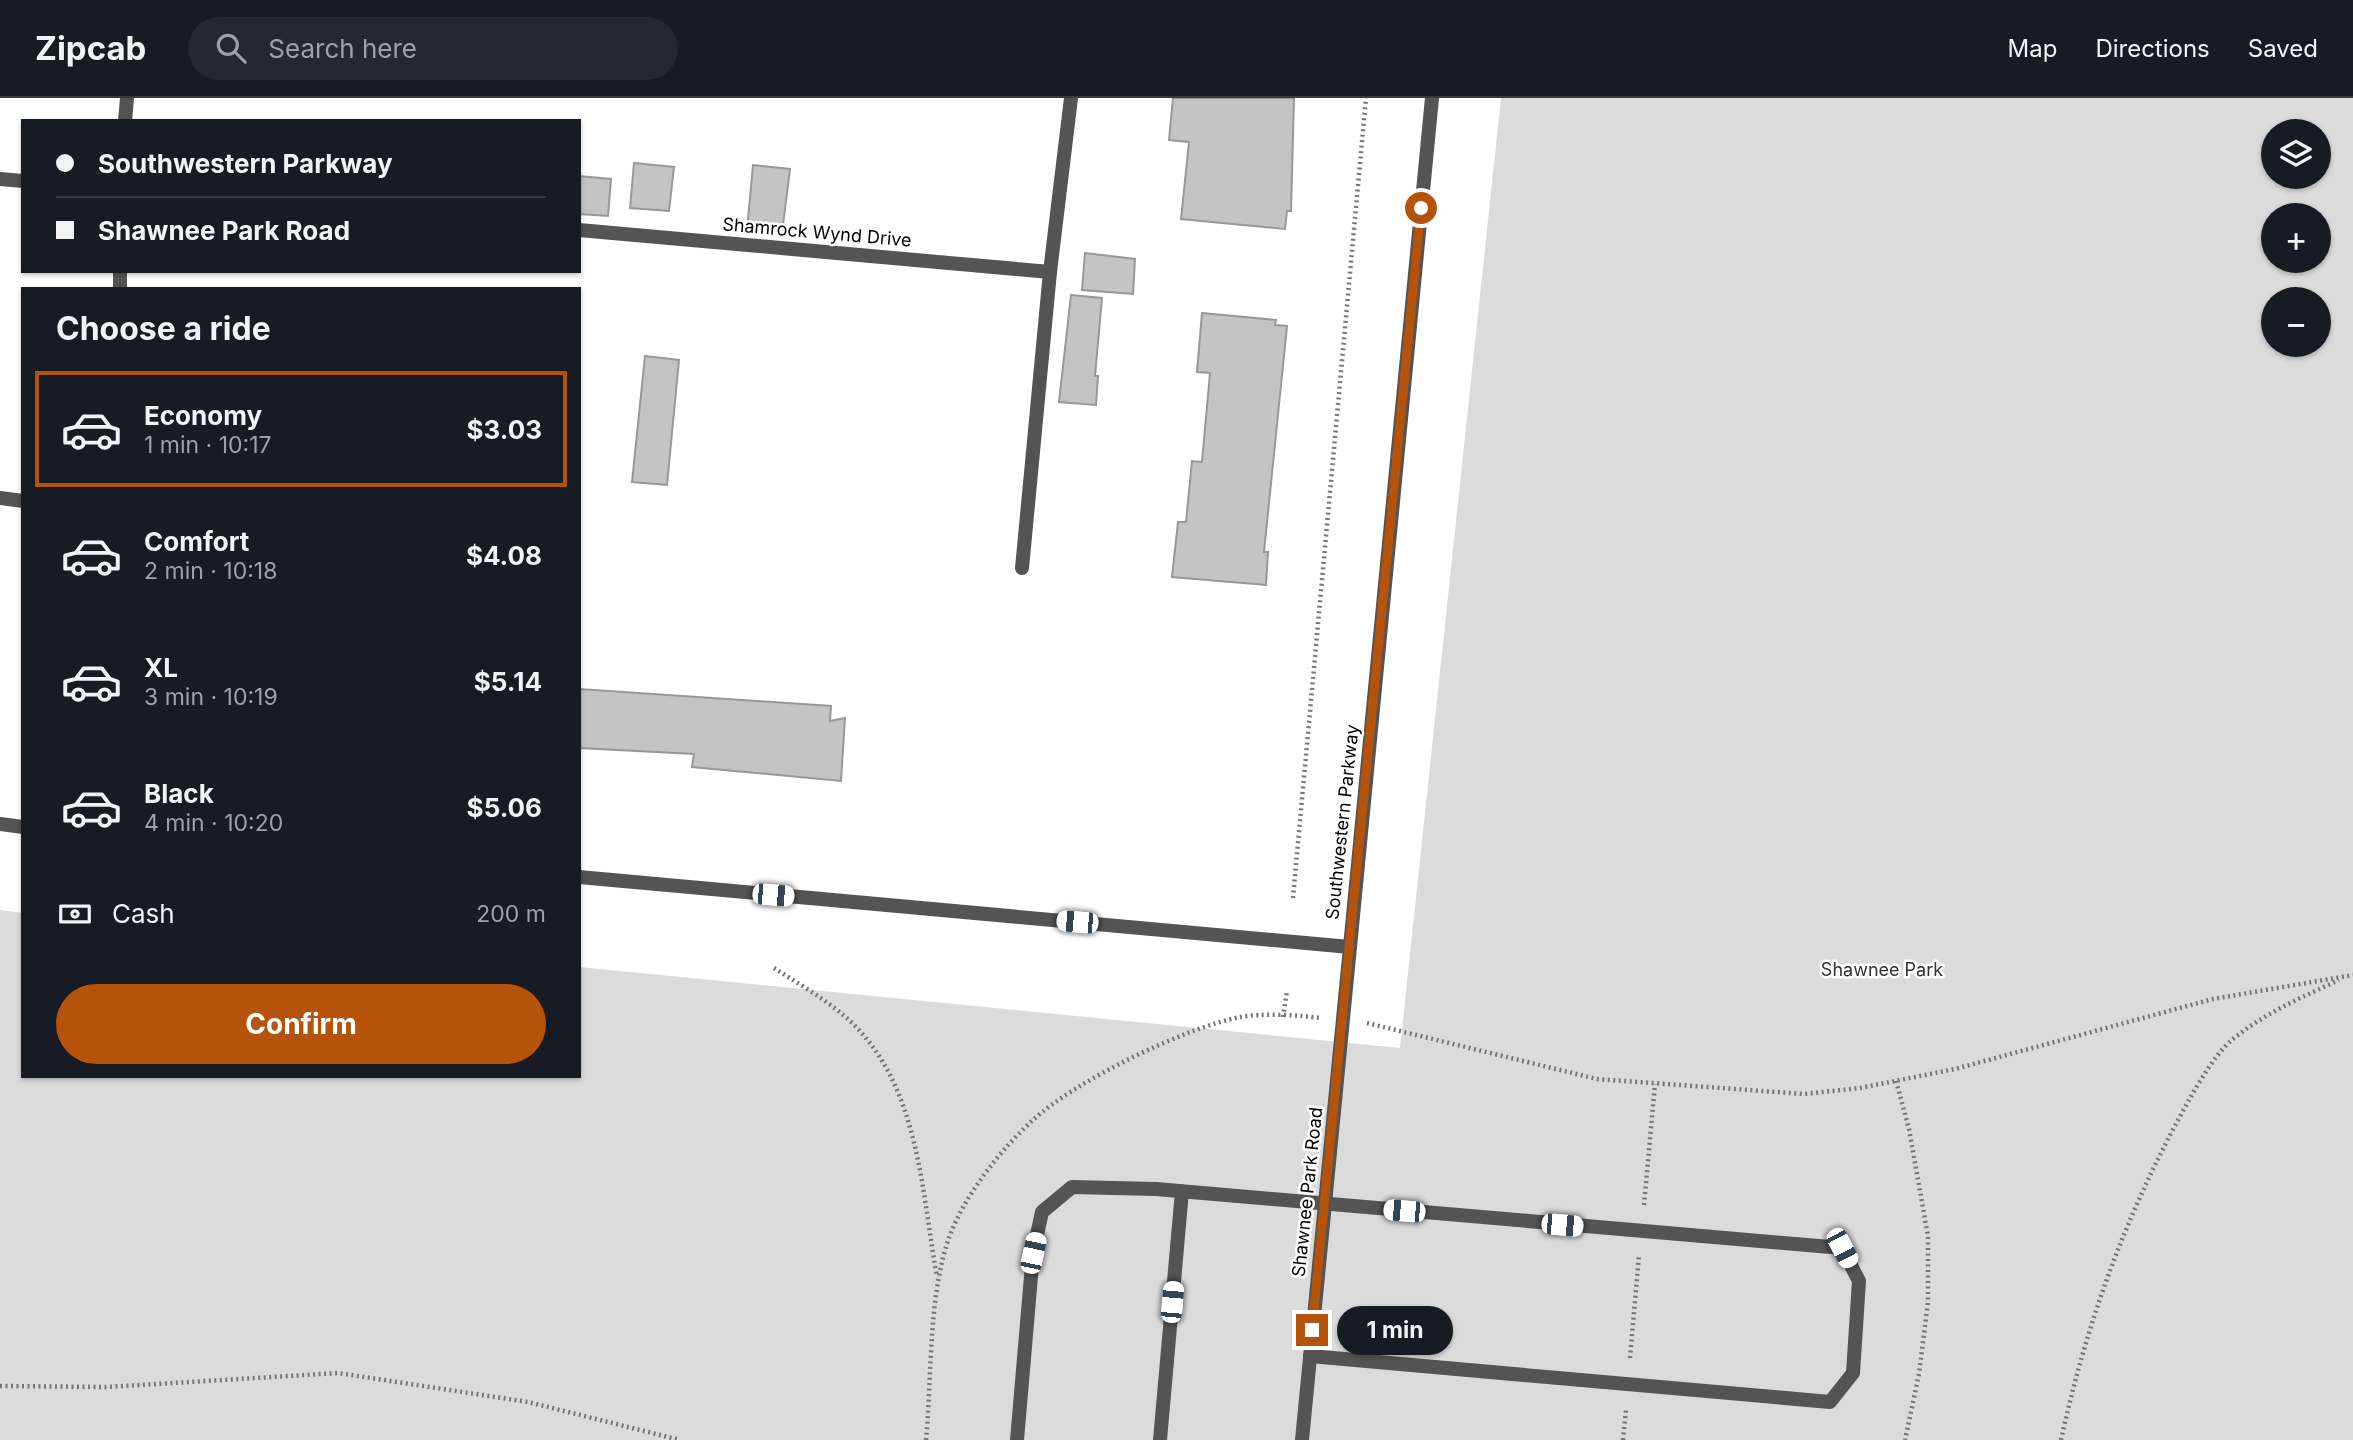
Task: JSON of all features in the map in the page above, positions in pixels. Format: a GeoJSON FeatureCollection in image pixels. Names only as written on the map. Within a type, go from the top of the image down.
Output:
{"type":"FeatureCollection","features":[{"type":"Feature","properties":{"kind":"street"},"geometry":{"type":"LineString","coordinates":[[125,119],[127,98]]}},
{"type":"Feature","properties":{"kind":"street"},"geometry":{"type":"LineString","coordinates":[[1022,568],[1050,272],[1071,98]]}},
{"type":"Feature","properties":{"kind":"street","name":"Southwestern Parkway"},"geometry":{"type":"LineString","coordinates":[[581,877],[1350,947],[1432,98]]}},
{"type":"Feature","properties":{"kind":"street"},"geometry":{"type":"LineString","coordinates":[[0,178],[21,181]]}},
{"type":"Feature","properties":{"kind":"street","name":"Shamrock Wynd Drive"},"geometry":{"type":"LineString","coordinates":[[581,230],[1050,272]]}},
{"type":"Feature","properties":{"kind":"street"},"geometry":{"type":"LineString","coordinates":[[0,498],[21,501]]}},
{"type":"Feature","properties":{"kind":"street"},"geometry":{"type":"LineString","coordinates":[[0,824],[21,827]]}},
{"type":"Feature","properties":{"kind":"street","name":"Shawnee Park Road"},"geometry":{"type":"LineString","coordinates":[[1302,1440],[1350,947]]}},
{"type":"Feature","properties":{"kind":"street"},"geometry":{"type":"LineString","coordinates":[[1017,1440],[1033,1253],[1042,1212],[1072,1188],[1182,1191],[1842,1248],[1859,1281],[1853,1373],[1830,1402],[1310,1356]]}},
{"type":"Feature","properties":{"kind":"street"},"geometry":{"type":"LineString","coordinates":[[1160,1440],[1182,1191]]}},
{"type":"Feature","properties":{"kind":"path"},"geometry":{"type":"LineString","coordinates":[[1293,898],[1366,98]]}},
{"type":"Feature","properties":{"kind":"path"},"geometry":{"type":"LineString","coordinates":[[774,968],[848,1019],[883,1057],[908,1121],[937,1278]]}},
{"type":"Feature","properties":{"kind":"path"},"geometry":{"type":"LineString","coordinates":[[926,1440],[937,1278],[950,1233],[979,1183],[1004,1149],[1034,1118],[1119,1065],[1175,1038],[1242,1017],[1343,1020],[1370,1023],[1597,1079],[1804,1094],[1896,1081],[1955,1069],[2213,999],[2353,975]]}},
{"type":"Feature","properties":{"kind":"path"},"geometry":{"type":"LineString","coordinates":[[2061,1440],[2074,1380],[2098,1298],[2152,1168],[2194,1090],[2231,1041],[2275,1009],[2346,976]]}},
{"type":"Feature","properties":{"kind":"path"},"geometry":{"type":"LineString","coordinates":[[1283,1017],[1287,991]]}},
{"type":"Feature","properties":{"kind":"path"},"geometry":{"type":"LineString","coordinates":[[1896,1081],[1909,1129],[1928,1236],[1928,1302],[1919,1374],[1905,1440]]}},
{"type":"Feature","properties":{"kind":"path"},"geometry":{"type":"LineString","coordinates":[[1623,1440],[1655,1084]]}},
{"type":"Feature","properties":{"kind":"path"},"geometry":{"type":"LineString","coordinates":[[0,1386],[107,1387],[338,1373],[528,1402],[680,1440]]}},
{"type":"Feature","properties":{"kind":"green space","name":"Shawnee Park"},"geometry":{"type":"Polygon","coordinates":[[[1501,98],[2353,98],[2353,1440],[0,1440],[0,910],[21,913],[21,1078],[581,1078],[581,967],[1400,1048],[1501,98]]]}},
{"type":"Feature","properties":{"kind":"building"},"geometry":{"type":"Polygon","coordinates":[[[1173,98],[1294,98],[1291,211],[1287,211],[1285,229],[1181,219],[1189,142],[1169,140],[1173,98]]]}},
{"type":"Feature","properties":{"kind":"building"},"geometry":{"type":"Polygon","coordinates":[[[634,163],[674,167],[669,211],[630,208],[634,163]]]}},
{"type":"Feature","properties":{"kind":"building"},"geometry":{"type":"Polygon","coordinates":[[[753,165],[790,169],[782,233],[747,230],[753,165]]]}},
{"type":"Feature","properties":{"kind":"building"},"geometry":{"type":"Polygon","coordinates":[[[581,176],[611,179],[608,216],[581,214],[581,176]]]}},
{"type":"Feature","properties":{"kind":"building"},"geometry":{"type":"Polygon","coordinates":[[[1085,253],[1135,259],[1133,294],[1082,290],[1085,253]]]}},
{"type":"Feature","properties":{"kind":"building"},"geometry":{"type":"Polygon","coordinates":[[[1071,295],[1102,298],[1095,376],[1098,376],[1096,405],[1059,402],[1071,295]]]}},
{"type":"Feature","properties":{"kind":"building"},"geometry":{"type":"Polygon","coordinates":[[[1202,313],[1276,320],[1275,325],[1287,326],[1264,552],[1268,552],[1266,585],[1172,577],[1178,522],[1186,522],[1192,461],[1202,462],[1210,373],[1197,372],[1202,313]]]}},
{"type":"Feature","properties":{"kind":"building"},"geometry":{"type":"Polygon","coordinates":[[[645,356],[679,360],[667,485],[632,482],[645,356]]]}},
{"type":"Feature","properties":{"kind":"building"},"geometry":{"type":"Polygon","coordinates":[[[581,689],[831,706],[830,721],[845,718],[841,781],[692,767],[694,754],[581,748],[581,689]]]}},
{"type":"Feature","properties":{"kind":"route"},"geometry":{"type":"LineString","coordinates":[[1312,1330],[1421,208]]}}]}
